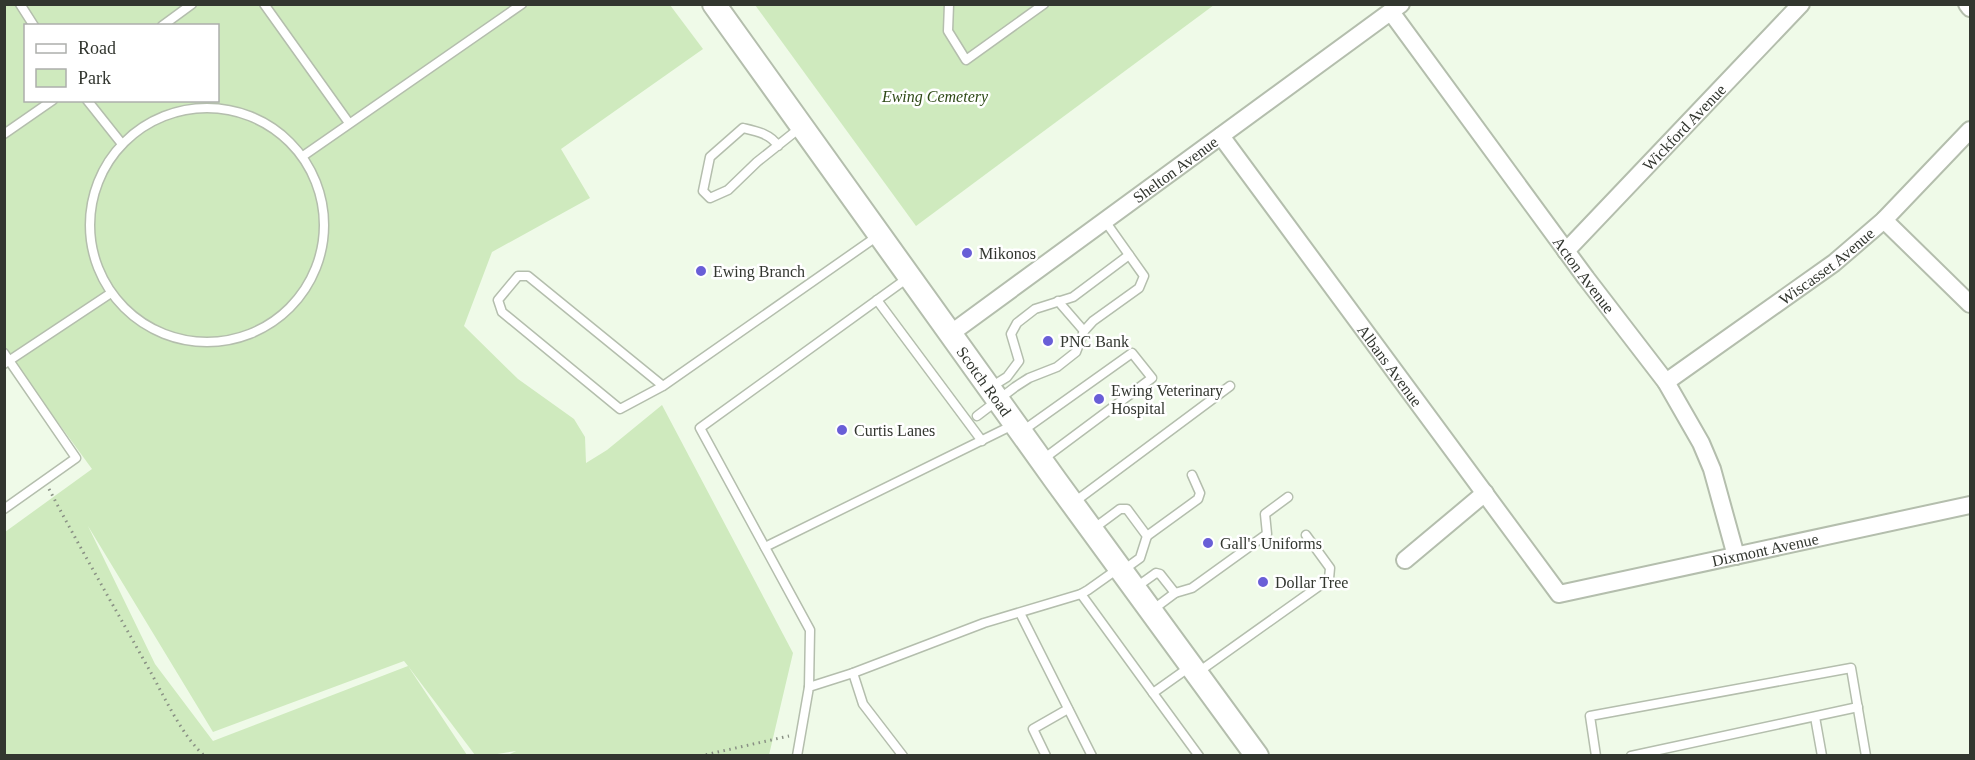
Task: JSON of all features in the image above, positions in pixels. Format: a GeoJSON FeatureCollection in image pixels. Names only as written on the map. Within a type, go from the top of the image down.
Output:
{"type":"FeatureCollection","features":[{"type":"Feature","properties":{"kind":"main road","name":"Scotch Road"},"geometry":{"type":"LineString","coordinates":[[714,4],[1072,504],[1257,756]]}},
{"type":"Feature","properties":{"kind":"street","name":"Wickford Avenue"},"geometry":{"type":"LineString","coordinates":[[1566,251],[1801,4]]}},
{"type":"Feature","properties":{"kind":"street"},"geometry":{"type":"LineString","coordinates":[[1967,4],[1971,8]]}},
{"type":"Feature","properties":{"kind":"street","name":"Acton Avenue"},"geometry":{"type":"LineString","coordinates":[[1396,8],[1566,251],[1666,382],[1701,443],[1712,469],[1736,556]]}},
{"type":"Feature","properties":{"kind":"street","name":"Shelton Avenue"},"geometry":{"type":"LineString","coordinates":[[950,334],[1396,8]]}},
{"type":"Feature","properties":{"kind":"street","name":"Wiscasset Avenue"},"geometry":{"type":"LineString","coordinates":[[1666,382],[1834,263],[1884,220],[1971,130]]}},
{"type":"Feature","properties":{"kind":"street","name":"Albans Avenue"},"geometry":{"type":"LineString","coordinates":[[1221,136],[1559,594]]}},
{"type":"Feature","properties":{"kind":"street"},"geometry":{"type":"LineString","coordinates":[[1884,220],[1971,304]]}},
{"type":"Feature","properties":{"kind":"street"},"geometry":{"type":"LineString","coordinates":[[1405,560],[1485,493]]}},
{"type":"Feature","properties":{"kind":"street","name":"Dixmont Avenue"},"geometry":{"type":"LineString","coordinates":[[1559,594],[1971,505]]}},
{"type":"Feature","properties":{"kind":"lane"},"geometry":{"type":"LineString","coordinates":[[20,4],[33,24]]}},
{"type":"Feature","properties":{"kind":"lane"},"geometry":{"type":"LineString","coordinates":[[165,24],[192,4]]}},
{"type":"Feature","properties":{"kind":"lane"},"geometry":{"type":"LineString","coordinates":[[264,4],[349,123]]}},
{"type":"Feature","properties":{"kind":"lane"},"geometry":{"type":"LineString","coordinates":[[303,156],[522,4]]}},
{"type":"Feature","properties":{"kind":"lane"},"geometry":{"type":"LineString","coordinates":[[949,4],[948,31],[966,60],[1044,4]]}},
{"type":"Feature","properties":{"kind":"lane"},"geometry":{"type":"LineString","coordinates":[[4,134],[50,102]]}},
{"type":"Feature","properties":{"kind":"lane"},"geometry":{"type":"LineString","coordinates":[[89,102],[122,144]]}},
{"type":"Feature","properties":{"kind":"lane"},"geometry":{"type":"LineString","coordinates":[[201,107],[230,109],[258,118],[283,134],[303,156],[317,181],[324,208],[325,237],[318,265],[305,290],[286,312],[263,329],[237,339],[208,343],[180,340],[153,330],[130,314],[111,293],[99,273],[92,251],[89,228],[91,205],[97,183],[108,162],[122,144],[145,125],[171,113],[201,107]]}},
{"type":"Feature","properties":{"kind":"lane"},"geometry":{"type":"LineString","coordinates":[[778,146],[775,141],[764,134],[742,128],[710,157],[703,191],[710,198],[728,190],[756,162],[778,146],[801,127]]}},
{"type":"Feature","properties":{"kind":"lane"},"geometry":{"type":"LineString","coordinates":[[993,394],[1057,367],[1076,352],[1084,331],[1093,321],[1139,288],[1144,276],[1105,221]]}},
{"type":"Feature","properties":{"kind":"lane"},"geometry":{"type":"LineString","coordinates":[[663,386],[528,276],[518,276],[498,300],[502,312],[620,409],[663,386],[879,235]]}},
{"type":"Feature","properties":{"kind":"lane"},"geometry":{"type":"LineString","coordinates":[[977,416],[1019,361],[1011,334],[1017,322],[1035,309],[1073,297],[1130,255]]}},
{"type":"Feature","properties":{"kind":"lane"},"geometry":{"type":"LineString","coordinates":[[797,756],[809,687],[810,630],[700,428],[909,276]]}},
{"type":"Feature","properties":{"kind":"lane"},"geometry":{"type":"LineString","coordinates":[[4,509],[76,458],[6,359],[111,293]]}},
{"type":"Feature","properties":{"kind":"lane"},"geometry":{"type":"LineString","coordinates":[[877,300],[982,441]]}},
{"type":"Feature","properties":{"kind":"lane"},"geometry":{"type":"LineString","coordinates":[[1058,301],[1084,331]]}},
{"type":"Feature","properties":{"kind":"lane"},"geometry":{"type":"LineString","coordinates":[[765,546],[982,441],[1018,428],[1132,353],[1152,378],[1041,460]]}},
{"type":"Feature","properties":{"kind":"lane"},"geometry":{"type":"LineString","coordinates":[[1072,504],[1230,387]]}},
{"type":"Feature","properties":{"kind":"lane"},"geometry":{"type":"LineString","coordinates":[[1125,576],[1140,558],[1147,536],[1198,499],[1200,493],[1192,475]]}},
{"type":"Feature","properties":{"kind":"lane"},"geometry":{"type":"LineString","coordinates":[[1151,611],[1175,593],[1192,588],[1267,534],[1265,514],[1288,497]]}},
{"type":"Feature","properties":{"kind":"lane"},"geometry":{"type":"LineString","coordinates":[[1092,530],[1120,509],[1127,509],[1147,536]]}},
{"type":"Feature","properties":{"kind":"lane"},"geometry":{"type":"LineString","coordinates":[[1153,693],[1194,669],[1329,579],[1330,568],[1306,535]]}},
{"type":"Feature","properties":{"kind":"lane"},"geometry":{"type":"LineString","coordinates":[[809,687],[853,674],[984,623],[1081,594],[1125,576],[1160,574],[1175,593]]}},
{"type":"Feature","properties":{"kind":"lane"},"geometry":{"type":"LineString","coordinates":[[1081,594],[1199,756]]}},
{"type":"Feature","properties":{"kind":"lane"},"geometry":{"type":"LineString","coordinates":[[1020,613],[1092,756]]}},
{"type":"Feature","properties":{"kind":"lane"},"geometry":{"type":"LineString","coordinates":[[1596,756],[1590,716],[1851,668],[1866,756]]}},
{"type":"Feature","properties":{"kind":"lane"},"geometry":{"type":"LineString","coordinates":[[853,674],[863,704],[903,756]]}},
{"type":"Feature","properties":{"kind":"lane"},"geometry":{"type":"LineString","coordinates":[[1631,756],[1858,707]]}},
{"type":"Feature","properties":{"kind":"lane"},"geometry":{"type":"LineString","coordinates":[[1046,756],[1033,729],[1068,709]]}},
{"type":"Feature","properties":{"kind":"lane"},"geometry":{"type":"LineString","coordinates":[[1815,717],[1822,756]]}},
{"type":"Feature","properties":{"kind":"path"},"geometry":{"type":"LineString","coordinates":[[45,481],[165,698],[195,747],[205,756]]}},
{"type":"Feature","properties":{"kind":"path"},"geometry":{"type":"LineString","coordinates":[[700,756],[801,734]]}},
{"type":"Feature","properties":{"kind":"green space"},"geometry":{"type":"Polygon","coordinates":[[[4,5],[670,5],[703,49],[561,149],[590,198],[492,252],[464,326],[518,379],[574,419],[585,437],[586,463],[607,450],[662,405],[793,653],[769,755],[508,755],[516,751],[475,755],[408,666],[467,755],[5,755],[5,532],[92,469],[5,350],[4,5]],[[88,526],[155,664],[213,741],[408,666],[404,661],[213,732],[88,526]]]}},
{"type":"Feature","properties":{"kind":"green space","name":"Ewing Cemetery"},"geometry":{"type":"Polygon","coordinates":[[[755,5],[1214,5],[916,226],[755,5]]]}},
{"type":"Feature","properties":{"kind":"place","name":"Mikonos"},"geometry":{"type":"Point","coordinates":[967,253]}},
{"type":"Feature","properties":{"kind":"place","name":"Ewing Branch"},"geometry":{"type":"Point","coordinates":[701,271]}},
{"type":"Feature","properties":{"kind":"place","name":"PNC Bank"},"geometry":{"type":"Point","coordinates":[1048,341]}},
{"type":"Feature","properties":{"kind":"place","name":"Ewing Veterinary Hospital"},"geometry":{"type":"Point","coordinates":[1099,399]}},
{"type":"Feature","properties":{"kind":"place","name":"Curtis Lanes"},"geometry":{"type":"Point","coordinates":[842,430]}},
{"type":"Feature","properties":{"kind":"place","name":"Gall's Uniforms"},"geometry":{"type":"Point","coordinates":[1208,543]}},
{"type":"Feature","properties":{"kind":"place","name":"Dollar Tree"},"geometry":{"type":"Point","coordinates":[1263,582]}}]}
